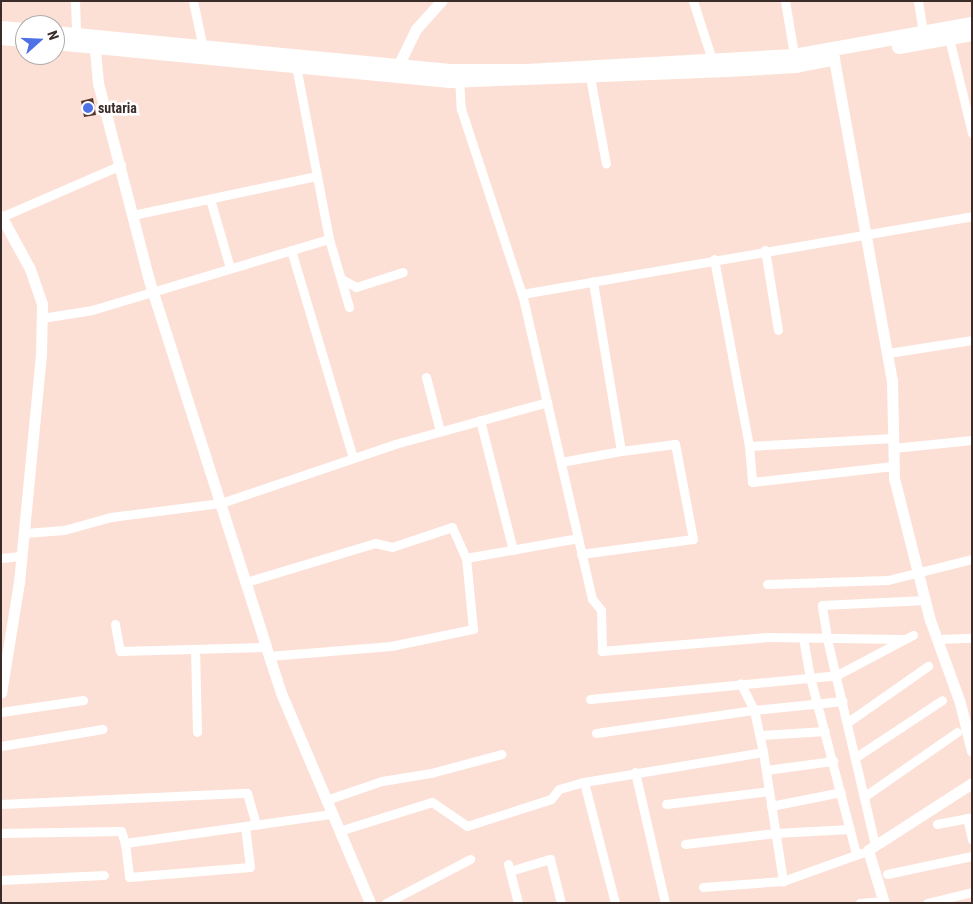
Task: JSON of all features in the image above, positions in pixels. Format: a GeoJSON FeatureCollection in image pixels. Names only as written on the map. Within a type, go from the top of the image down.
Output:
{"type":"FeatureCollection","features":[{"type":"Feature","properties":{"kind":"main road"},"geometry":{"type":"LineString","coordinates":[[459,76],[712,60],[795,61],[972,24]]}},
{"type":"Feature","properties":{"kind":"main road"},"geometry":{"type":"LineString","coordinates":[[1,28],[15,29]]}},
{"type":"Feature","properties":{"kind":"main road"},"geometry":{"type":"LineString","coordinates":[[65,35],[76,36],[94,42],[296,66],[459,76],[590,77],[834,59],[972,34]]}},
{"type":"Feature","properties":{"kind":"main road"},"geometry":{"type":"LineString","coordinates":[[1,38],[15,39]]}},
{"type":"Feature","properties":{"kind":"main road"},"geometry":{"type":"LineString","coordinates":[[65,43],[94,42],[203,48],[397,71]]}},
{"type":"Feature","properties":{"kind":"street"},"geometry":{"type":"LineString","coordinates":[[75,1],[76,36]]}},
{"type":"Feature","properties":{"kind":"street"},"geometry":{"type":"LineString","coordinates":[[192,1],[203,48]]}},
{"type":"Feature","properties":{"kind":"street"},"geometry":{"type":"LineString","coordinates":[[397,71],[416,29],[441,1]]}},
{"type":"Feature","properties":{"kind":"street"},"geometry":{"type":"LineString","coordinates":[[693,1],[712,60]]}},
{"type":"Feature","properties":{"kind":"street"},"geometry":{"type":"LineString","coordinates":[[785,1],[795,61]]}},
{"type":"Feature","properties":{"kind":"street"},"geometry":{"type":"LineString","coordinates":[[918,1],[923,33]]}},
{"type":"Feature","properties":{"kind":"street"},"geometry":{"type":"LineString","coordinates":[[949,38],[972,133]]}},
{"type":"Feature","properties":{"kind":"street"},"geometry":{"type":"LineString","coordinates":[[94,42],[98,83],[153,290],[268,652],[326,800],[370,903]]}},
{"type":"Feature","properties":{"kind":"street"},"geometry":{"type":"LineString","coordinates":[[834,59],[867,232],[892,380],[894,478],[925,600],[960,703],[972,751]]}},
{"type":"Feature","properties":{"kind":"street"},"geometry":{"type":"LineString","coordinates":[[296,66],[329,239],[349,307]]}},
{"type":"Feature","properties":{"kind":"street"},"geometry":{"type":"LineString","coordinates":[[459,76],[461,109],[522,294],[592,599],[601,610],[602,651],[768,637],[902,639]]}},
{"type":"Feature","properties":{"kind":"street"},"geometry":{"type":"LineString","coordinates":[[590,77],[606,164]]}},
{"type":"Feature","properties":{"kind":"street"},"geometry":{"type":"LineString","coordinates":[[1,693],[5,651],[24,533],[42,304],[30,270],[1,217],[121,165]]}},
{"type":"Feature","properties":{"kind":"street"},"geometry":{"type":"LineString","coordinates":[[133,215],[317,176]]}},
{"type":"Feature","properties":{"kind":"street"},"geometry":{"type":"LineString","coordinates":[[210,199],[230,268]]}},
{"type":"Feature","properties":{"kind":"street"},"geometry":{"type":"LineString","coordinates":[[522,294],[867,232],[972,216]]}},
{"type":"Feature","properties":{"kind":"street"},"geometry":{"type":"LineString","coordinates":[[42,318],[92,310],[153,290],[329,239]]}},
{"type":"Feature","properties":{"kind":"street"},"geometry":{"type":"LineString","coordinates":[[292,250],[354,458]]}},
{"type":"Feature","properties":{"kind":"street"},"geometry":{"type":"LineString","coordinates":[[766,250],[778,330]]}},
{"type":"Feature","properties":{"kind":"street"},"geometry":{"type":"LineString","coordinates":[[714,259],[749,446],[752,482],[893,466]]}},
{"type":"Feature","properties":{"kind":"street"},"geometry":{"type":"LineString","coordinates":[[341,279],[356,288],[403,272]]}},
{"type":"Feature","properties":{"kind":"street"},"geometry":{"type":"LineString","coordinates":[[593,281],[621,450]]}},
{"type":"Feature","properties":{"kind":"street"},"geometry":{"type":"LineString","coordinates":[[888,353],[972,340]]}},
{"type":"Feature","properties":{"kind":"street"},"geometry":{"type":"LineString","coordinates":[[426,378],[440,431]]}},
{"type":"Feature","properties":{"kind":"street"},"geometry":{"type":"LineString","coordinates":[[24,533],[64,530],[111,517],[221,502],[440,431],[547,402]]}},
{"type":"Feature","properties":{"kind":"street"},"geometry":{"type":"LineString","coordinates":[[480,420],[513,550]]}},
{"type":"Feature","properties":{"kind":"street"},"geometry":{"type":"LineString","coordinates":[[749,446],[972,440]]}},
{"type":"Feature","properties":{"kind":"street"},"geometry":{"type":"LineString","coordinates":[[560,462],[621,450],[674,444],[693,539],[581,554]]}},
{"type":"Feature","properties":{"kind":"street"},"geometry":{"type":"LineString","coordinates":[[115,624],[120,651],[195,649],[268,652],[391,646],[473,629],[466,558],[452,527],[392,546],[375,543],[246,582]]}},
{"type":"Feature","properties":{"kind":"street"},"geometry":{"type":"LineString","coordinates":[[466,558],[578,538]]}},
{"type":"Feature","properties":{"kind":"street"},"geometry":{"type":"LineString","coordinates":[[1,558],[21,556]]}},
{"type":"Feature","properties":{"kind":"street"},"geometry":{"type":"LineString","coordinates":[[767,584],[888,580],[972,559]]}},
{"type":"Feature","properties":{"kind":"street"},"geometry":{"type":"LineString","coordinates":[[860,903],[883,902],[872,847],[865,796],[827,638],[822,605],[925,600]]}},
{"type":"Feature","properties":{"kind":"street"},"geometry":{"type":"LineString","coordinates":[[590,699],[837,675],[902,639],[913,635]]}},
{"type":"Feature","properties":{"kind":"street"},"geometry":{"type":"LineString","coordinates":[[804,638],[810,677],[856,854]]}},
{"type":"Feature","properties":{"kind":"street"},"geometry":{"type":"LineString","coordinates":[[937,639],[972,638]]}},
{"type":"Feature","properties":{"kind":"street"},"geometry":{"type":"LineString","coordinates":[[195,649],[197,732]]}},
{"type":"Feature","properties":{"kind":"street"},"geometry":{"type":"LineString","coordinates":[[848,722],[928,666]]}},
{"type":"Feature","properties":{"kind":"street"},"geometry":{"type":"LineString","coordinates":[[740,683],[754,710],[760,735],[782,881]]}},
{"type":"Feature","properties":{"kind":"street"},"geometry":{"type":"LineString","coordinates":[[1,712],[83,700]]}},
{"type":"Feature","properties":{"kind":"street"},"geometry":{"type":"LineString","coordinates":[[856,757],[942,700]]}},
{"type":"Feature","properties":{"kind":"street"},"geometry":{"type":"LineString","coordinates":[[596,733],[754,710],[843,701]]}},
{"type":"Feature","properties":{"kind":"street"},"geometry":{"type":"LineString","coordinates":[[1,746],[103,729]]}},
{"type":"Feature","properties":{"kind":"street"},"geometry":{"type":"LineString","coordinates":[[760,735],[825,731]]}},
{"type":"Feature","properties":{"kind":"street"},"geometry":{"type":"LineString","coordinates":[[865,796],[957,732]]}},
{"type":"Feature","properties":{"kind":"street"},"geometry":{"type":"LineString","coordinates":[[339,831],[432,802],[467,826],[551,799],[559,789],[584,782],[763,752]]}},
{"type":"Feature","properties":{"kind":"street"},"geometry":{"type":"LineString","coordinates":[[326,800],[382,782],[431,773],[502,754]]}},
{"type":"Feature","properties":{"kind":"street"},"geometry":{"type":"LineString","coordinates":[[766,770],[833,761]]}},
{"type":"Feature","properties":{"kind":"street"},"geometry":{"type":"LineString","coordinates":[[635,772],[665,903]]}},
{"type":"Feature","properties":{"kind":"street"},"geometry":{"type":"LineString","coordinates":[[584,782],[615,903]]}},
{"type":"Feature","properties":{"kind":"street"},"geometry":{"type":"LineString","coordinates":[[703,887],[782,881],[856,854],[872,847],[972,783]]}},
{"type":"Feature","properties":{"kind":"street"},"geometry":{"type":"LineString","coordinates":[[666,804],[769,791]]}},
{"type":"Feature","properties":{"kind":"street"},"geometry":{"type":"LineString","coordinates":[[771,806],[841,792]]}},
{"type":"Feature","properties":{"kind":"street"},"geometry":{"type":"LineString","coordinates":[[1,804],[247,793],[256,825]]}},
{"type":"Feature","properties":{"kind":"street"},"geometry":{"type":"LineString","coordinates":[[125,843],[332,814]]}},
{"type":"Feature","properties":{"kind":"street"},"geometry":{"type":"LineString","coordinates":[[937,824],[969,818],[972,839]]}},
{"type":"Feature","properties":{"kind":"street"},"geometry":{"type":"LineString","coordinates":[[1,833],[121,831],[125,843],[130,877],[250,867],[245,826]]}},
{"type":"Feature","properties":{"kind":"street"},"geometry":{"type":"LineString","coordinates":[[685,844],[776,833],[850,829]]}},
{"type":"Feature","properties":{"kind":"street"},"geometry":{"type":"LineString","coordinates":[[887,874],[972,856]]}},
{"type":"Feature","properties":{"kind":"street"},"geometry":{"type":"LineString","coordinates":[[386,903],[470,859]]}},
{"type":"Feature","properties":{"kind":"street"},"geometry":{"type":"LineString","coordinates":[[518,903],[509,867],[550,859],[562,903]]}},
{"type":"Feature","properties":{"kind":"street"},"geometry":{"type":"LineString","coordinates":[[1,880],[104,875]]}},
{"type":"Feature","properties":{"kind":"street"},"geometry":{"type":"LineString","coordinates":[[927,903],[972,892]]}},
{"type":"Feature","properties":{"kind":"building","name":"sutaria"},"geometry":{"type":"Polygon","coordinates":[[[93,98],[96,115],[84,117],[81,101],[93,98]]]}},
{"type":"Feature","properties":{"kind":"place","name":"sutaria"},"geometry":{"type":"Point","coordinates":[88,108]}}]}
